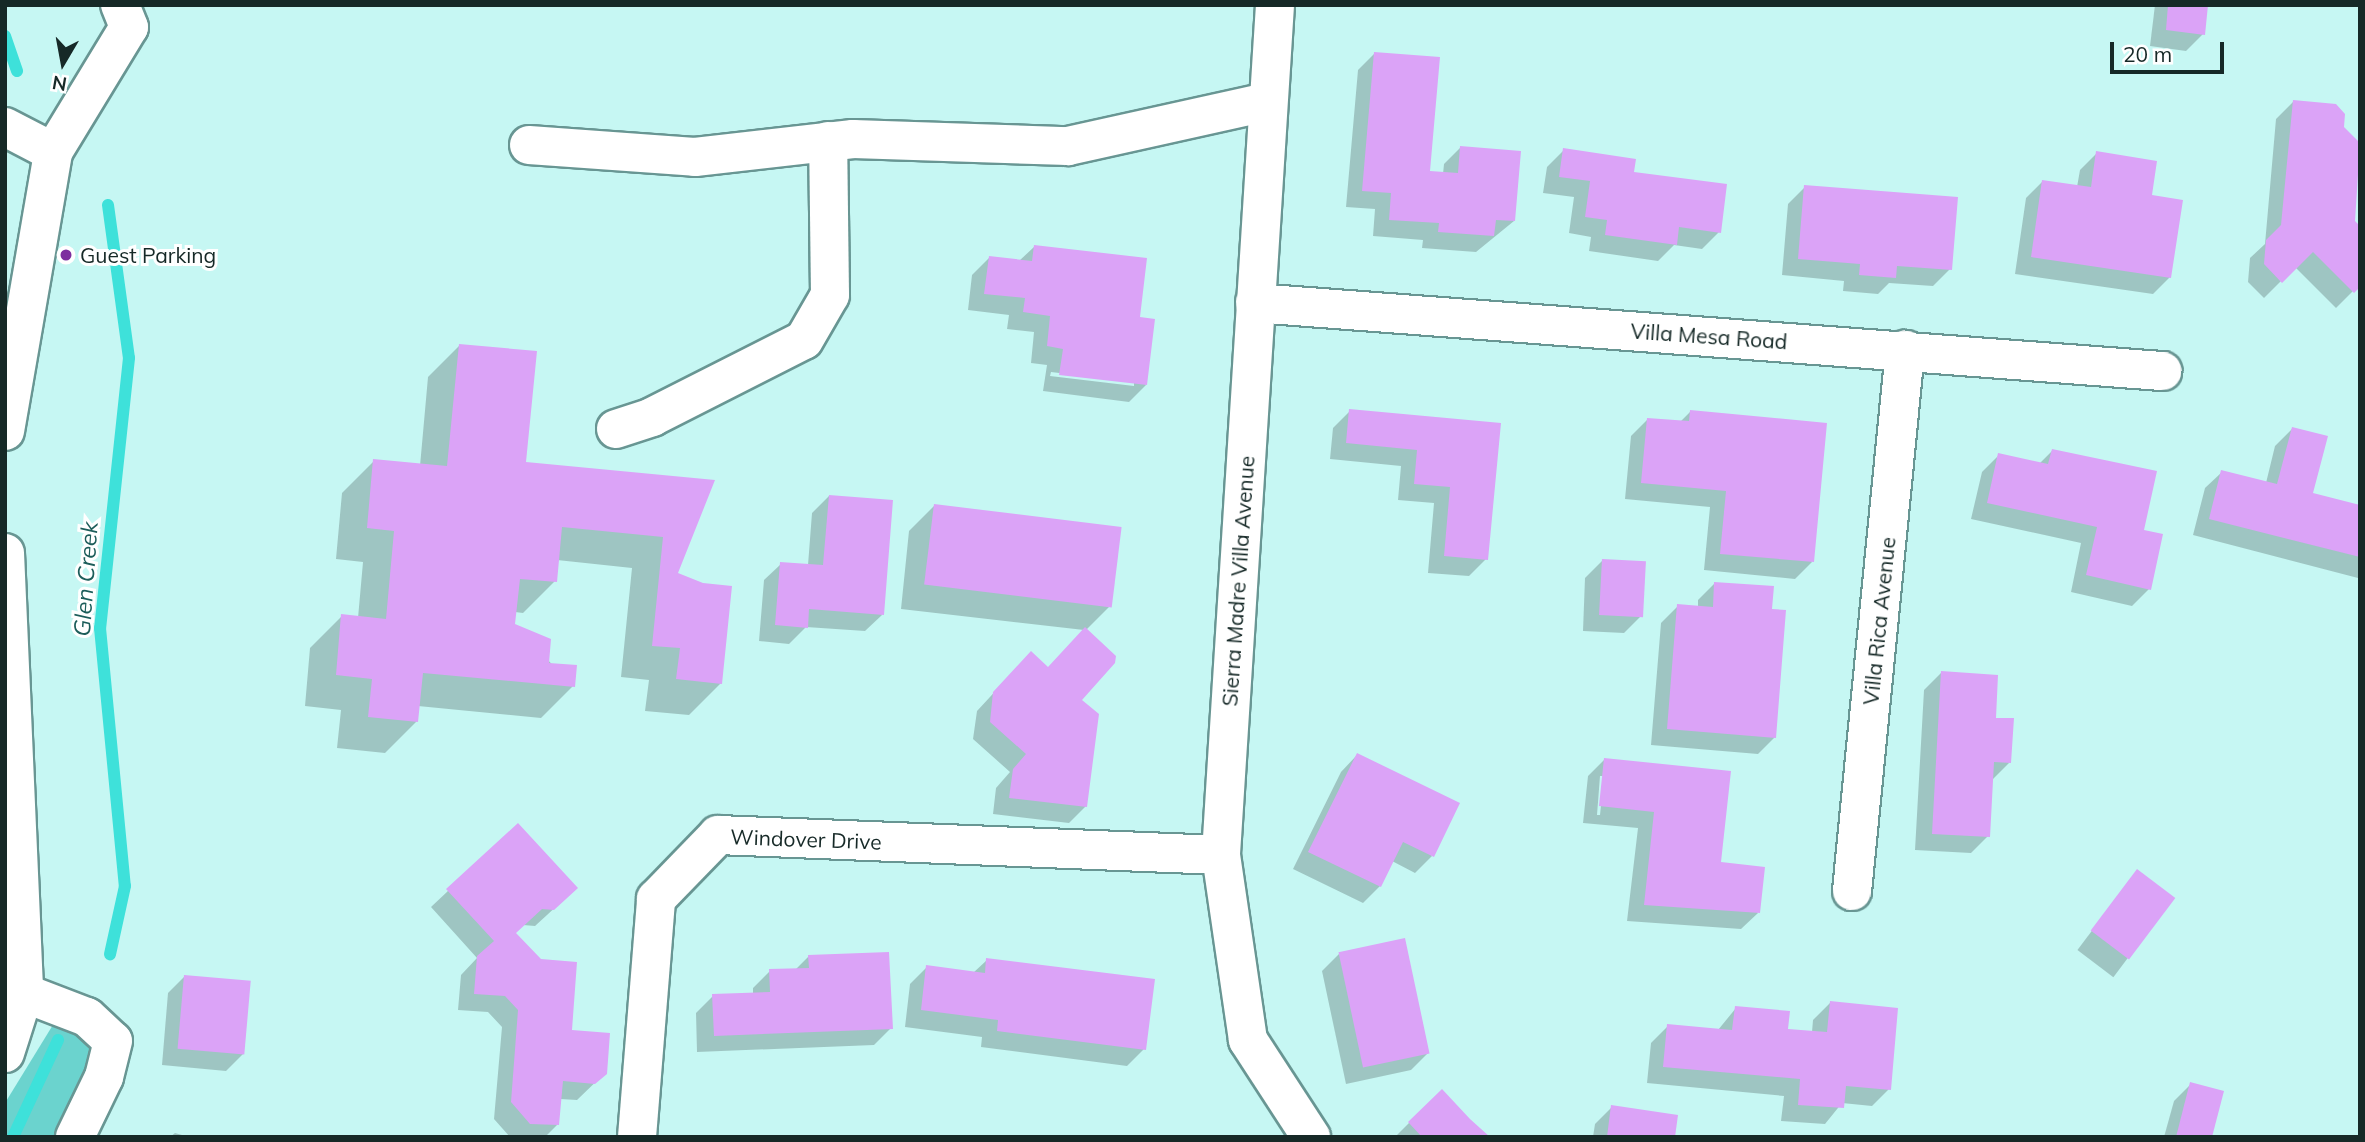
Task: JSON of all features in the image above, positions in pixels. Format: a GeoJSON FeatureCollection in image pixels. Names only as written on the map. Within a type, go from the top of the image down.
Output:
{"type":"FeatureCollection","features":[{"type":"Feature","properties":{"kind":"street","name":"Sierra Madre Villa Avenue"},"geometry":{"type":"LineString","coordinates":[[1275,5],[1221,855],[1248,1040],[1311,1137]]}},
{"type":"Feature","properties":{"kind":"street"},"geometry":{"type":"LineString","coordinates":[[5,431],[53,152],[130,12]]}},
{"type":"Feature","properties":{"kind":"street"},"geometry":{"type":"LineString","coordinates":[[528,145],[695,157],[828,141],[1068,146],[1267,102]]}},
{"type":"Feature","properties":{"kind":"street"},"geometry":{"type":"LineString","coordinates":[[5,128],[53,152]]}},
{"type":"Feature","properties":{"kind":"street"},"geometry":{"type":"LineString","coordinates":[[616,429],[652,417],[804,340],[830,295],[828,141]]}},
{"type":"Feature","properties":{"kind":"street","name":"Villa Mesa Road"},"geometry":{"type":"LineString","coordinates":[[1255,303],[2162,371]]}},
{"type":"Feature","properties":{"kind":"street","name":"Villa Rica Avenue"},"geometry":{"type":"LineString","coordinates":[[1852,891],[1905,350]]}},
{"type":"Feature","properties":{"kind":"street"},"geometry":{"type":"LineString","coordinates":[[5,553],[24,993],[6,1050]]}},
{"type":"Feature","properties":{"kind":"street","name":"Windover Drive"},"geometry":{"type":"LineString","coordinates":[[637,1137],[656,899],[719,835],[1221,855]]}},
{"type":"Feature","properties":{"kind":"street"},"geometry":{"type":"LineString","coordinates":[[24,993],[87,1017],[113,1041],[104,1076],[75,1137]]}},
{"type":"Feature","properties":{"kind":"shaded area"},"geometry":{"type":"Polygon","coordinates":[[[67,1002],[126,1064],[88,1137],[5,1137],[5,1103],[67,1002]]]}},
{"type":"Feature","properties":{"kind":"building"},"geometry":{"type":"Polygon","coordinates":[[[2168,5],[2208,5],[2205,35],[2166,30],[2168,5]]]}},
{"type":"Feature","properties":{"kind":"building"},"geometry":{"type":"Polygon","coordinates":[[[1374,52],[1440,57],[1430,171],[1458,173],[1460,146],[1521,151],[1515,221],[1496,220],[1494,236],[1438,232],[1439,223],[1389,220],[1391,193],[1362,191],[1374,52]]]}},
{"type":"Feature","properties":{"kind":"building"},"geometry":{"type":"Polygon","coordinates":[[[2293,100],[2336,104],[2345,114],[2344,127],[2360,143],[2355,221],[2360,226],[2360,287],[2354,293],[2313,252],[2282,283],[2264,264],[2266,240],[2281,225],[2293,100]]]}},
{"type":"Feature","properties":{"kind":"building"},"geometry":{"type":"Polygon","coordinates":[[[1563,148],[1636,159],[1634,172],[1727,184],[1721,233],[1679,227],[1677,245],[1605,235],[1607,220],[1585,217],[1590,181],[1559,177],[1563,148]]]}},
{"type":"Feature","properties":{"kind":"building"},"geometry":{"type":"Polygon","coordinates":[[[2096,151],[2157,161],[2152,195],[2183,200],[2171,278],[2031,257],[2042,180],[2091,187],[2096,151]]]}},
{"type":"Feature","properties":{"kind":"building"},"geometry":{"type":"Polygon","coordinates":[[[1804,185],[1958,197],[1952,270],[1897,266],[1896,278],[1859,275],[1860,264],[1798,259],[1804,185]]]}},
{"type":"Feature","properties":{"kind":"building"},"geometry":{"type":"Polygon","coordinates":[[[1034,245],[1147,258],[1140,317],[1155,319],[1147,385],[1059,375],[1063,349],[1047,346],[1050,316],[1023,312],[1025,298],[984,294],[989,256],[1032,261],[1034,245]]]}},
{"type":"Feature","properties":{"kind":"building"},"geometry":{"type":"Polygon","coordinates":[[[459,344],[537,351],[526,462],[715,480],[678,573],[703,583],[732,586],[722,684],[676,679],[680,648],[652,646],[663,537],[562,527],[557,582],[520,579],[515,624],[551,639],[549,663],[577,665],[575,687],[423,673],[418,722],[368,717],[372,679],[336,675],[341,614],[386,619],[394,531],[367,528],[373,459],[447,466],[459,344]]]}},
{"type":"Feature","properties":{"kind":"building"},"geometry":{"type":"Polygon","coordinates":[[[1349,409],[1501,423],[1488,560],[1444,556],[1450,487],[1414,484],[1417,450],[1346,443],[1349,409]]]}},
{"type":"Feature","properties":{"kind":"building"},"geometry":{"type":"Polygon","coordinates":[[[1690,410],[1827,423],[1814,562],[1720,554],[1726,491],[1641,483],[1647,418],[1689,421],[1690,410]]]}},
{"type":"Feature","properties":{"kind":"building"},"geometry":{"type":"Polygon","coordinates":[[[2292,427],[2328,436],[2313,493],[2360,505],[2360,557],[2209,519],[2221,470],[2277,484],[2292,427]]]}},
{"type":"Feature","properties":{"kind":"building"},"geometry":{"type":"Polygon","coordinates":[[[2052,449],[2157,471],[2144,530],[2163,534],[2151,590],[2086,575],[2097,527],[1987,503],[1998,453],[2048,464],[2052,449]]]}},
{"type":"Feature","properties":{"kind":"building"},"geometry":{"type":"Polygon","coordinates":[[[829,495],[893,500],[884,615],[809,609],[808,628],[775,625],[780,562],[823,565],[829,495]]]}},
{"type":"Feature","properties":{"kind":"building"},"geometry":{"type":"Polygon","coordinates":[[[934,504],[1122,527],[1112,607],[924,584],[934,504]]]}},
{"type":"Feature","properties":{"kind":"building"},"geometry":{"type":"Polygon","coordinates":[[[1602,559],[1646,561],[1643,617],[1599,615],[1602,559]]]}},
{"type":"Feature","properties":{"kind":"building"},"geometry":{"type":"Polygon","coordinates":[[[1714,582],[1774,586],[1772,609],[1786,610],[1776,738],[1667,729],[1677,604],[1713,607],[1714,582]]]}},
{"type":"Feature","properties":{"kind":"building"},"geometry":{"type":"Polygon","coordinates":[[[1085,627],[1116,656],[1115,663],[1082,700],[1099,714],[1087,807],[1009,798],[1013,769],[1026,754],[990,722],[993,692],[1031,651],[1048,667],[1085,627]]]}},
{"type":"Feature","properties":{"kind":"building"},"geometry":{"type":"Polygon","coordinates":[[[1941,671],[1998,675],[1996,718],[2014,718],[2011,763],[1994,762],[1990,837],[1932,834],[1941,671]]]}},
{"type":"Feature","properties":{"kind":"building"},"geometry":{"type":"Polygon","coordinates":[[[1357,753],[1460,803],[1434,857],[1403,842],[1381,887],[1308,852],[1357,753]]]}},
{"type":"Feature","properties":{"kind":"building"},"geometry":{"type":"Polygon","coordinates":[[[1604,758],[1731,771],[1721,862],[1765,867],[1760,913],[1644,905],[1654,812],[1599,806],[1604,758]]]}},
{"type":"Feature","properties":{"kind":"building"},"geometry":{"type":"Polygon","coordinates":[[[518,823],[578,888],[554,910],[542,909],[516,933],[541,959],[577,962],[572,1030],[610,1033],[607,1074],[595,1084],[563,1081],[559,1125],[530,1124],[511,1102],[518,1010],[505,996],[474,994],[477,956],[494,941],[446,889],[518,823]]]}},
{"type":"Feature","properties":{"kind":"building"},"geometry":{"type":"Polygon","coordinates":[[[2137,869],[2175,898],[2129,959],[2091,930],[2137,869]]]}},
{"type":"Feature","properties":{"kind":"building"},"geometry":{"type":"Polygon","coordinates":[[[1405,938],[1430,1053],[1363,1068],[1338,952],[1405,938]]]}},
{"type":"Feature","properties":{"kind":"building"},"geometry":{"type":"Polygon","coordinates":[[[889,952],[893,1029],[714,1036],[712,994],[770,992],[769,969],[809,968],[808,955],[889,952]]]}},
{"type":"Feature","properties":{"kind":"building"},"geometry":{"type":"Polygon","coordinates":[[[986,958],[1155,979],[1146,1050],[997,1031],[998,1020],[921,1010],[926,965],[985,973],[986,958]]]}},
{"type":"Feature","properties":{"kind":"building"},"geometry":{"type":"Polygon","coordinates":[[[184,975],[251,981],[244,1055],[178,1049],[184,975]]]}},
{"type":"Feature","properties":{"kind":"building"},"geometry":{"type":"Polygon","coordinates":[[[1830,1001],[1898,1008],[1891,1090],[1846,1086],[1844,1108],[1798,1105],[1800,1079],[1663,1067],[1667,1024],[1732,1030],[1735,1006],[1790,1011],[1788,1029],[1827,1032],[1830,1001]]]}},
{"type":"Feature","properties":{"kind":"building"},"geometry":{"type":"Polygon","coordinates":[[[2190,1082],[2224,1091],[2212,1137],[2176,1137],[2190,1082]]]}},
{"type":"Feature","properties":{"kind":"building"},"geometry":{"type":"Polygon","coordinates":[[[1442,1089],[1490,1137],[1422,1137],[1408,1122],[1442,1089]]]}},
{"type":"Feature","properties":{"kind":"building"},"geometry":{"type":"Polygon","coordinates":[[[1611,1105],[1678,1115],[1675,1137],[1607,1137],[1611,1105]]]}},
{"type":"Feature","properties":{"kind":"waterway","name":"Glen Creek"},"geometry":{"type":"LineString","coordinates":[[5,36],[17,71]]}},
{"type":"Feature","properties":{"kind":"waterway","name":"Glen Creek"},"geometry":{"type":"LineString","coordinates":[[108,205],[129,358],[100,628],[125,886],[110,954]]}},
{"type":"Feature","properties":{"kind":"waterway","name":"Glen Creek"},"geometry":{"type":"LineString","coordinates":[[13,1137],[58,1040]]}},
{"type":"Feature","properties":{"kind":"place","name":"Guest Parking"},"geometry":{"type":"Point","coordinates":[66,255]}}]}
